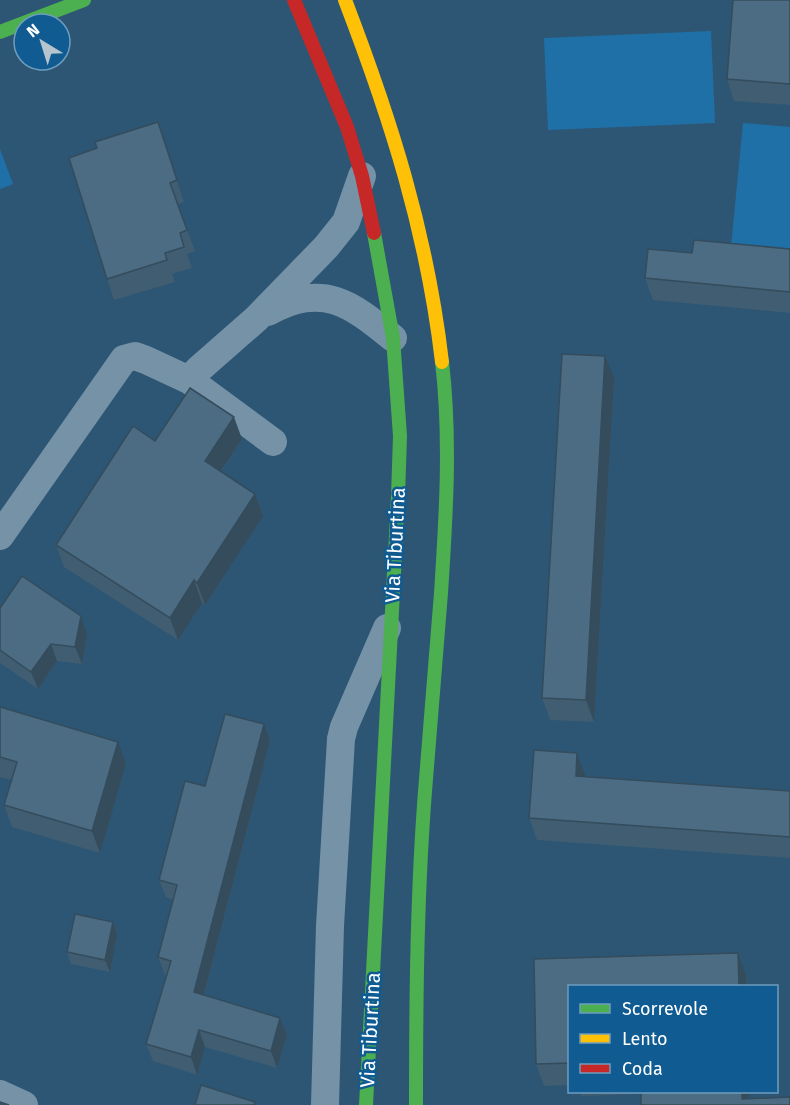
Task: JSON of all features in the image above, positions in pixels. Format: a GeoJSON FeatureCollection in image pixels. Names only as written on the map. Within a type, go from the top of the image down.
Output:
{"type":"FeatureCollection","features":[{"type":"Feature","properties":{"kind":"main road"},"geometry":{"type":"LineString","coordinates":[[0,32],[84,0]]}},
{"type":"Feature","properties":{"kind":"main road","name":"Via Tiburtina"},"geometry":{"type":"LineString","coordinates":[[294,0],[347,127],[362,176],[393,338],[400,436],[366,1105]]}},
{"type":"Feature","properties":{"kind":"main road"},"geometry":{"type":"LineString","coordinates":[[345,0],[384,107],[419,227],[438,324],[445,394],[447,491],[420,867],[416,1105]]}},
{"type":"Feature","properties":{"kind":"street"},"geometry":{"type":"LineString","coordinates":[[189,380],[256,319],[326,247],[346,222],[362,176]]}},
{"type":"Feature","properties":{"kind":"street"},"geometry":{"type":"LineString","coordinates":[[256,319],[282,304],[316,297],[325,298],[355,309],[393,338]]}},
{"type":"Feature","properties":{"kind":"street"},"geometry":{"type":"LineString","coordinates":[[0,536],[124,359],[135,357],[146,360],[189,380],[273,442]]}},
{"type":"Feature","properties":{"kind":"street"},"geometry":{"type":"LineString","coordinates":[[325,1105],[330,926],[341,739],[392,615]]}},
{"type":"Feature","properties":{"kind":"street"},"geometry":{"type":"LineString","coordinates":[[0,1094],[24,1105]]}},
{"type":"Feature","properties":{"kind":"shaded area"},"geometry":{"type":"Polygon","coordinates":[[[711,31],[715,123],[548,130],[544,38],[711,31]]]}},
{"type":"Feature","properties":{"kind":"shaded area"},"geometry":{"type":"Polygon","coordinates":[[[743,123],[790,127],[790,253],[731,247],[743,123]]]}},
{"type":"Feature","properties":{"kind":"shaded area"},"geometry":{"type":"Polygon","coordinates":[[[0,149],[13,184],[0,189],[0,149]]]}},
{"type":"Feature","properties":{"kind":"building"},"geometry":{"type":"Polygon","coordinates":[[[733,0],[790,0],[790,84],[727,79],[733,0]]]}},
{"type":"Feature","properties":{"kind":"building"},"geometry":{"type":"Polygon","coordinates":[[[158,122],[177,180],[170,183],[187,230],[180,233],[184,247],[165,253],[167,260],[107,279],[69,158],[97,148],[95,142],[158,122]]]}},
{"type":"Feature","properties":{"kind":"building"},"geometry":{"type":"Polygon","coordinates":[[[694,240],[790,249],[790,292],[645,278],[648,249],[692,253],[694,240]]]}},
{"type":"Feature","properties":{"kind":"building"},"geometry":{"type":"Polygon","coordinates":[[[562,354],[605,356],[586,700],[542,698],[562,354]]]}},
{"type":"Feature","properties":{"kind":"building"},"geometry":{"type":"Polygon","coordinates":[[[190,388],[234,417],[205,461],[255,494],[197,583],[194,580],[170,618],[56,545],[133,426],[155,441],[190,388]]]}},
{"type":"Feature","properties":{"kind":"building"},"geometry":{"type":"Polygon","coordinates":[[[22,576],[81,616],[75,647],[51,644],[31,672],[0,650],[0,608],[22,576]]]}},
{"type":"Feature","properties":{"kind":"building"},"geometry":{"type":"Polygon","coordinates":[[[0,707],[118,742],[92,831],[4,805],[17,762],[0,757],[0,707]]]}},
{"type":"Feature","properties":{"kind":"building"},"geometry":{"type":"Polygon","coordinates":[[[225,714],[264,724],[194,992],[280,1018],[271,1051],[199,1030],[191,1057],[146,1044],[171,961],[158,957],[177,885],[159,880],[185,781],[205,786],[225,714]]]}},
{"type":"Feature","properties":{"kind":"building"},"geometry":{"type":"Polygon","coordinates":[[[534,750],[577,753],[576,776],[790,791],[790,837],[529,818],[534,750]]]}},
{"type":"Feature","properties":{"kind":"building"},"geometry":{"type":"Polygon","coordinates":[[[75,914],[113,922],[105,960],[67,952],[75,914]]]}},
{"type":"Feature","properties":{"kind":"building"},"geometry":{"type":"Polygon","coordinates":[[[738,953],[739,985],[568,985],[568,1063],[536,1064],[534,959],[738,953]]]}},
{"type":"Feature","properties":{"kind":"building"},"geometry":{"type":"Polygon","coordinates":[[[201,1085],[255,1102],[254,1105],[195,1105],[201,1085]]]}},
{"type":"Feature","properties":{"kind":"building"},"geometry":{"type":"Polygon","coordinates":[[[641,1093],[742,1093],[742,1099],[790,1097],[790,1105],[641,1105],[641,1093]]]}},
{"type":"Feature","properties":{"kind":"traffic: fast"},"geometry":{"type":"LineString","coordinates":[[0,32],[84,0]]}},
{"type":"Feature","properties":{"kind":"traffic: fast"},"geometry":{"type":"LineString","coordinates":[[366,1105],[400,436],[393,338],[374,233]]}},
{"type":"Feature","properties":{"kind":"traffic: fast"},"geometry":{"type":"LineString","coordinates":[[416,1105],[421,860],[446,507],[447,448],[442,362]]}},
{"type":"Feature","properties":{"kind":"traffic: slow"},"geometry":{"type":"LineString","coordinates":[[345,0],[392,133],[417,222],[442,362]]}},
{"type":"Feature","properties":{"kind":"traffic: jam"},"geometry":{"type":"LineString","coordinates":[[294,0],[347,127],[362,176],[374,233]]}}]}
